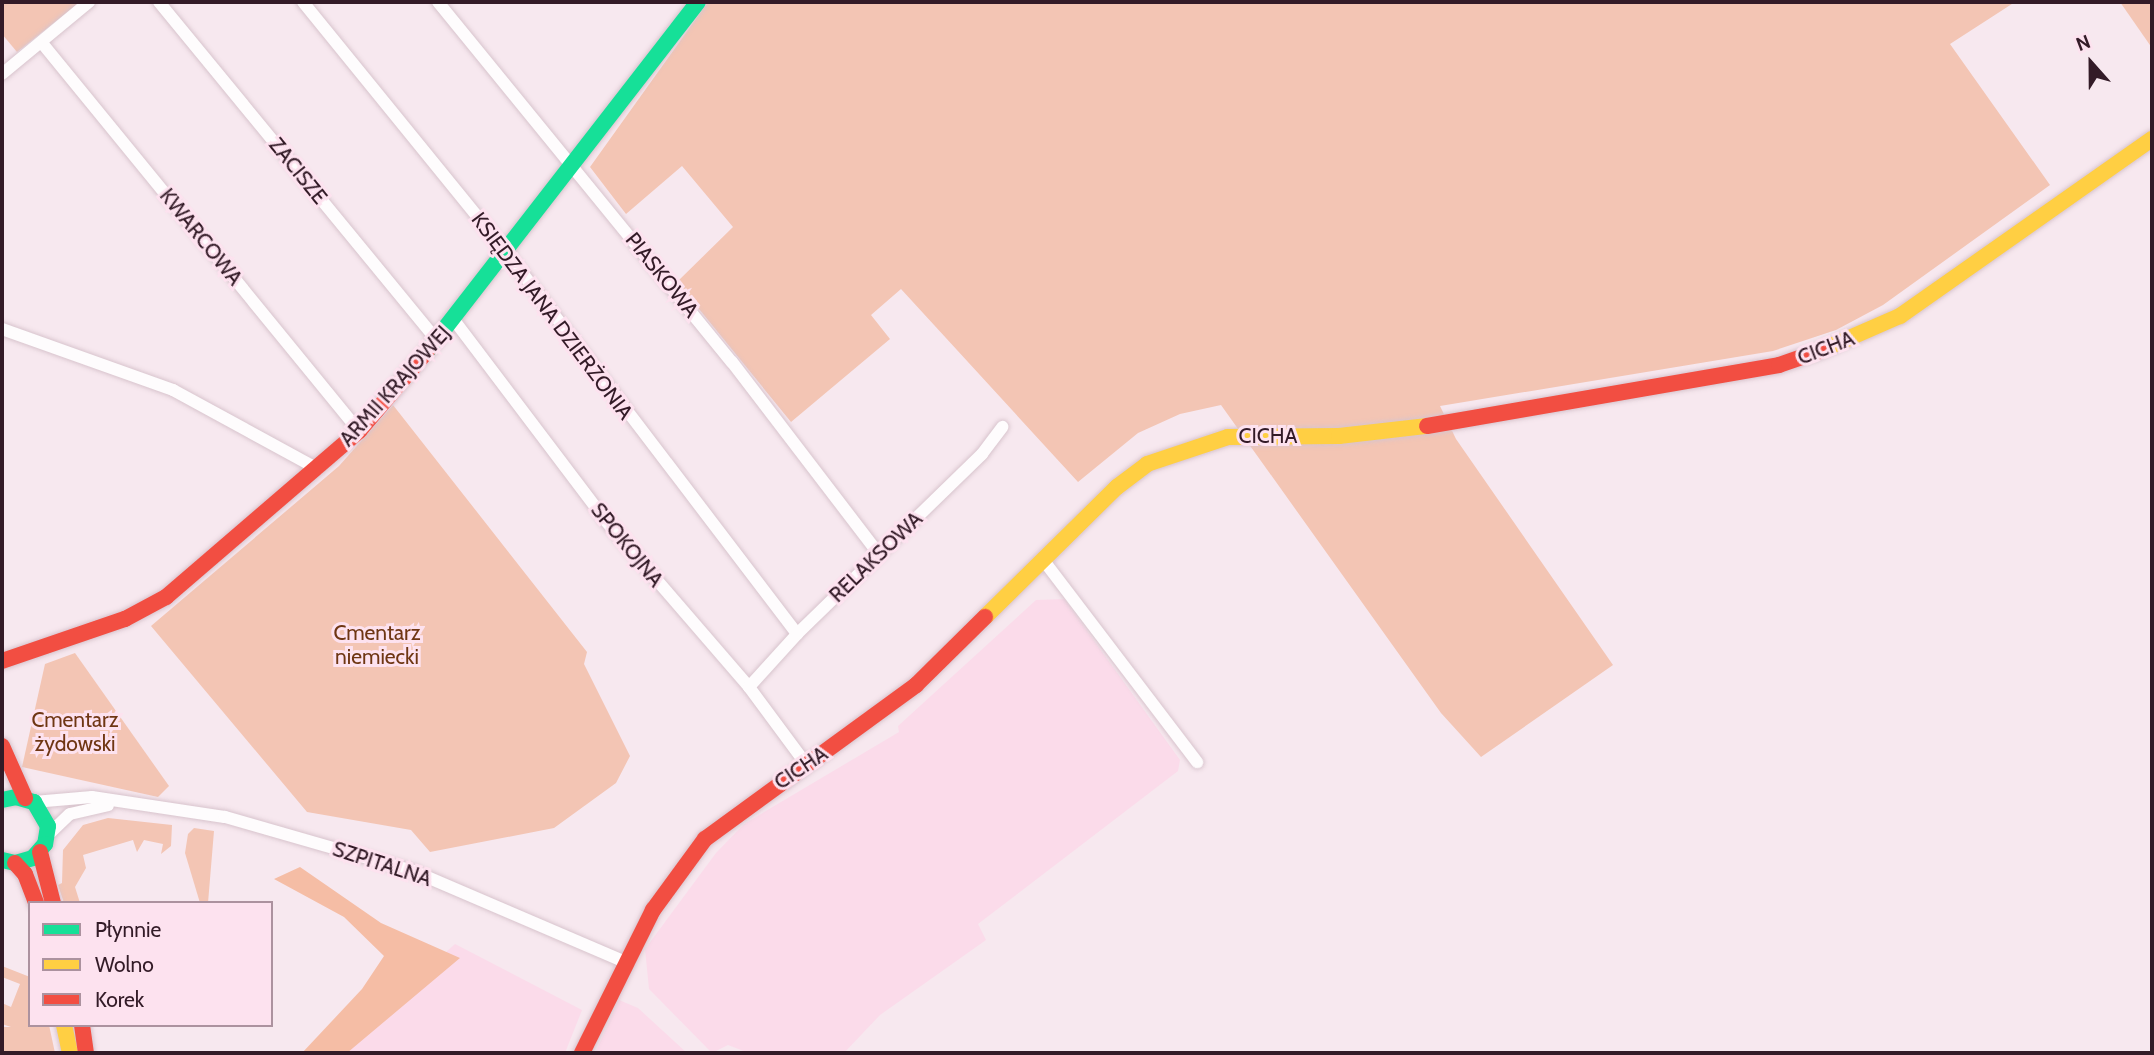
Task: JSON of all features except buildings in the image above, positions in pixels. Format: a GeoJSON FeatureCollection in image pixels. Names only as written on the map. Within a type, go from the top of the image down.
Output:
{"type":"FeatureCollection","features":[{"type":"Feature","properties":{"kind":"street"},"geometry":{"type":"LineString","coordinates":[[2,74],[43,43],[89,2]]}},
{"type":"Feature","properties":{"kind":"street","name":"ZACISZE"},"geometry":{"type":"LineString","coordinates":[[159,2],[437,340]]}},
{"type":"Feature","properties":{"kind":"street","name":"KSIĘDZA JANA DZIERŻONIA"},"geometry":{"type":"LineString","coordinates":[[303,2],[507,253],[797,634]]}},
{"type":"Feature","properties":{"kind":"street","name":"PIASKOWA"},"geometry":{"type":"LineString","coordinates":[[438,2],[575,168],[879,554]]}},
{"type":"Feature","properties":{"kind":"street","name":"ARMII KRAJOWEJ"},"geometry":{"type":"LineString","coordinates":[[2,661],[144,611],[318,469],[359,430],[454,320],[575,168],[698,2]]}},
{"type":"Feature","properties":{"kind":"street","name":"KWARCOWA"},"geometry":{"type":"LineString","coordinates":[[43,43],[359,430]]}},
{"type":"Feature","properties":{"kind":"street","name":"CICHA"},"geometry":{"type":"LineString","coordinates":[[582,1053],[653,910],[705,839],[916,685],[1131,475],[1205,440],[1402,429],[1732,376],[1820,352],[1931,297],[2152,139]]}},
{"type":"Feature","properties":{"kind":"street","name":"SPOKOJNA"},"geometry":{"type":"LineString","coordinates":[[454,320],[605,520],[749,687],[806,764]]}},
{"type":"Feature","properties":{"kind":"street"},"geometry":{"type":"LineString","coordinates":[[2,329],[173,390],[318,469]]}},
{"type":"Feature","properties":{"kind":"street","name":"RELAKSOWA"},"geometry":{"type":"LineString","coordinates":[[749,687],[797,634],[982,454],[1002,427]]}},
{"type":"Feature","properties":{"kind":"street"},"geometry":{"type":"LineString","coordinates":[[1044,561],[1197,762]]}},
{"type":"Feature","properties":{"kind":"street"},"geometry":{"type":"LineString","coordinates":[[2,746],[30,800],[46,817],[48,835],[40,852],[52,901]]}},
{"type":"Feature","properties":{"kind":"street"},"geometry":{"type":"LineString","coordinates":[[2,794],[2,800],[30,800]]}},
{"type":"Feature","properties":{"kind":"street","name":"SZPITALNA"},"geometry":{"type":"LineString","coordinates":[[30,800],[92,797],[225,817],[413,872],[625,962]]}},
{"type":"Feature","properties":{"kind":"street","name":"SZPITALNA"},"geometry":{"type":"LineString","coordinates":[[48,835],[70,814],[94,806],[127,803]]}},
{"type":"Feature","properties":{"kind":"street"},"geometry":{"type":"LineString","coordinates":[[8,861],[40,852]]}},
{"type":"Feature","properties":{"kind":"street"},"geometry":{"type":"LineString","coordinates":[[8,861],[25,874],[35,901]]}},
{"type":"Feature","properties":{"kind":"street"},"geometry":{"type":"LineString","coordinates":[[64,1027],[70,1053]]}},
{"type":"Feature","properties":{"kind":"street"},"geometry":{"type":"LineString","coordinates":[[82,1027],[86,1053]]}},
{"type":"Feature","properties":{"kind":"shaded area"},"geometry":{"type":"Polygon","coordinates":[[[1064,599],[1180,760],[1178,771],[978,924],[986,940],[880,1015],[844,1053],[749,1053],[728,1045],[712,1053],[649,989],[645,949],[716,853],[744,824],[899,732],[898,726],[1036,600],[1064,599]]]}},
{"type":"Feature","properties":{"kind":"shaded area"},"geometry":{"type":"Polygon","coordinates":[[[300,867],[381,923],[460,958],[347,1053],[302,1053],[362,989],[384,956],[344,917],[274,879],[300,867]]]}},
{"type":"Feature","properties":{"kind":"shaded area"},"geometry":{"type":"Polygon","coordinates":[[[455,944],[582,1010],[565,1053],[333,1053],[455,944]]]}},
{"type":"Feature","properties":{"kind":"shaded area"},"geometry":{"type":"Polygon","coordinates":[[[619,1000],[638,1008],[687,1053],[595,1053],[619,1000]]]}},
{"type":"Feature","properties":{"kind":"green space"},"geometry":{"type":"Polygon","coordinates":[[[2,2],[80,2],[17,52],[2,34],[2,2]]]}},
{"type":"Feature","properties":{"kind":"green space"},"geometry":{"type":"Polygon","coordinates":[[[708,2],[2015,2],[1950,44],[2050,185],[1883,305],[1836,330],[1773,351],[1440,406],[1456,439],[1613,665],[1481,757],[1441,713],[1221,405],[1180,414],[1138,433],[1078,482],[901,289],[871,315],[890,339],[791,422],[677,282],[733,227],[682,166],[626,214],[590,167],[708,2]]]}},
{"type":"Feature","properties":{"kind":"green space"},"geometry":{"type":"Polygon","coordinates":[[[2120,2],[2152,2],[2152,48],[2120,2]]]}},
{"type":"Feature","properties":{"kind":"green space","name":"Cmentarz niemiecki"},"geometry":{"type":"Polygon","coordinates":[[[393,405],[587,652],[584,664],[630,756],[616,783],[554,828],[430,852],[411,830],[307,812],[151,626],[339,466],[393,405]]]}},
{"type":"Feature","properties":{"kind":"green space","name":"Cmentarz żydowski"},"geometry":{"type":"Polygon","coordinates":[[[75,653],[169,786],[158,797],[22,767],[45,664],[75,653]]]}},
{"type":"Feature","properties":{"kind":"green space"},"geometry":{"type":"Polygon","coordinates":[[[108,818],[172,825],[171,846],[161,854],[163,844],[144,840],[137,852],[133,840],[83,855],[86,868],[75,887],[79,901],[63,901],[58,885],[62,883],[63,850],[83,825],[108,818]]]}},
{"type":"Feature","properties":{"kind":"green space"},"geometry":{"type":"Polygon","coordinates":[[[194,828],[214,831],[208,901],[199,901],[185,853],[188,834],[194,828]]]}},
{"type":"Feature","properties":{"kind":"green space"},"geometry":{"type":"Polygon","coordinates":[[[2,966],[28,976],[28,1027],[49,1027],[55,1053],[2,1053],[2,1027],[11,1027],[2,1024],[2,1003],[11,1007],[20,984],[2,977],[2,966]]]}},
{"type":"Feature","properties":{"kind":"traffic: fast"},"geometry":{"type":"LineString","coordinates":[[428,350],[698,2]]}},
{"type":"Feature","properties":{"kind":"traffic: fast"},"geometry":{"type":"LineString","coordinates":[[2,800],[16,797],[34,802],[48,826],[45,844],[33,858],[15,863],[2,860]]}},
{"type":"Feature","properties":{"kind":"traffic: slow"},"geometry":{"type":"LineString","coordinates":[[1822,350],[1900,316],[2152,139]]}},
{"type":"Feature","properties":{"kind":"traffic: slow"},"geometry":{"type":"LineString","coordinates":[[985,617],[1117,487],[1147,464],[1228,437],[1339,436],[1427,426]]}},
{"type":"Feature","properties":{"kind":"traffic: slow"},"geometry":{"type":"LineString","coordinates":[[64,1027],[70,1053]]}},
{"type":"Feature","properties":{"kind":"traffic: jam"},"geometry":{"type":"LineString","coordinates":[[2,661],[125,619],[166,597],[359,431],[428,350]]}},
{"type":"Feature","properties":{"kind":"traffic: jam"},"geometry":{"type":"LineString","coordinates":[[1427,426],[1779,365],[1822,350]]}},
{"type":"Feature","properties":{"kind":"traffic: jam"},"geometry":{"type":"LineString","coordinates":[[582,1053],[653,910],[705,839],[916,685],[985,617]]}},
{"type":"Feature","properties":{"kind":"traffic: jam"},"geometry":{"type":"LineString","coordinates":[[2,746],[25,798]]}},
{"type":"Feature","properties":{"kind":"traffic: jam"},"geometry":{"type":"LineString","coordinates":[[40,852],[52,901]]}},
{"type":"Feature","properties":{"kind":"traffic: jam"},"geometry":{"type":"LineString","coordinates":[[15,863],[25,874],[35,901]]}},
{"type":"Feature","properties":{"kind":"traffic: jam"},"geometry":{"type":"LineString","coordinates":[[82,1027],[86,1053]]}}]}
